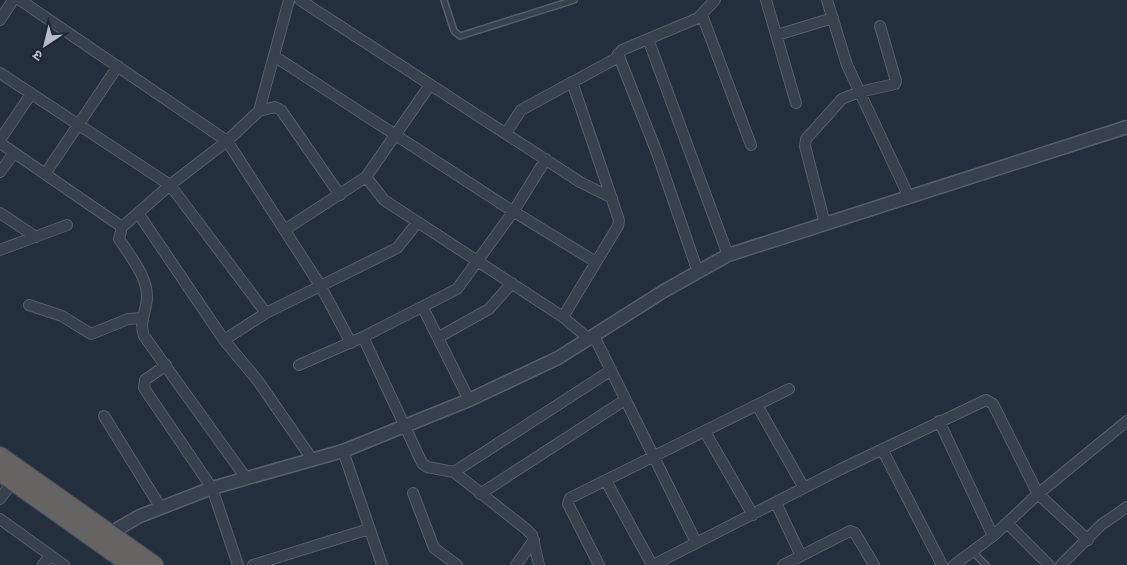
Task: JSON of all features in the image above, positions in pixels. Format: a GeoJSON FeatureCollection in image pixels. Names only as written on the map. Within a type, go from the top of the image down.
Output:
{"type":"FeatureCollection","features":[{"type":"Feature","properties":{"kind":"highway"},"geometry":{"type":"LineString","coordinates":[[0,456],[109,541],[131,565]]}},
{"type":"Feature","properties":{"kind":"highway"},"geometry":{"type":"LineString","coordinates":[[6,476],[109,541],[154,565]]}},
{"type":"Feature","properties":{"kind":"street"},"geometry":{"type":"LineString","coordinates":[[0,20],[13,0]]}},
{"type":"Feature","properties":{"kind":"street"},"geometry":{"type":"LineString","coordinates":[[20,0],[228,141],[286,229],[320,285],[351,343]]}},
{"type":"Feature","properties":{"kind":"street"},"geometry":{"type":"LineString","coordinates":[[259,111],[289,0]]}},
{"type":"Feature","properties":{"kind":"street"},"geometry":{"type":"LineString","coordinates":[[300,0],[506,134],[612,198]]}},
{"type":"Feature","properties":{"kind":"street"},"geometry":{"type":"LineString","coordinates":[[506,134],[521,110],[615,59],[618,54],[702,15],[715,0]]}},
{"type":"Feature","properties":{"kind":"street"},"geometry":{"type":"LineString","coordinates":[[766,0],[796,103]]}},
{"type":"Feature","properties":{"kind":"street"},"geometry":{"type":"LineString","coordinates":[[828,0],[847,65],[909,197]]}},
{"type":"Feature","properties":{"kind":"street"},"geometry":{"type":"LineString","coordinates":[[702,15],[751,145]]}},
{"type":"Feature","properties":{"kind":"street"},"geometry":{"type":"LineString","coordinates":[[777,35],[833,18]]}},
{"type":"Feature","properties":{"kind":"street"},"geometry":{"type":"LineString","coordinates":[[825,224],[805,146],[806,139],[842,99],[859,92],[896,83],[880,26]]}},
{"type":"Feature","properties":{"kind":"street"},"geometry":{"type":"LineString","coordinates":[[648,39],[728,255]]}},
{"type":"Feature","properties":{"kind":"street"},"geometry":{"type":"LineString","coordinates":[[618,54],[657,153],[698,272]]}},
{"type":"Feature","properties":{"kind":"street"},"geometry":{"type":"LineString","coordinates":[[274,56],[513,212],[596,262]]}},
{"type":"Feature","properties":{"kind":"street"},"geometry":{"type":"LineString","coordinates":[[46,174],[118,66]]}},
{"type":"Feature","properties":{"kind":"street"},"geometry":{"type":"LineString","coordinates":[[0,73],[170,185],[266,313]]}},
{"type":"Feature","properties":{"kind":"street"},"geometry":{"type":"LineString","coordinates":[[563,317],[618,226],[619,220],[572,82]]}},
{"type":"Feature","properties":{"kind":"street"},"geometry":{"type":"LineString","coordinates":[[286,229],[366,177],[430,85]]}},
{"type":"Feature","properties":{"kind":"street"},"geometry":{"type":"LineString","coordinates":[[31,94],[0,141],[14,153],[122,227]]}},
{"type":"Feature","properties":{"kind":"street"},"geometry":{"type":"LineString","coordinates":[[246,478],[144,336],[141,328],[147,298],[144,281],[119,239],[122,227],[170,185],[228,141],[259,111],[275,107],[280,110],[340,195]]}},
{"type":"Feature","properties":{"kind":"street"},"geometry":{"type":"LineString","coordinates":[[109,541],[127,522],[212,488],[342,451],[469,400],[558,358],[728,255],[1127,127]]}},
{"type":"Feature","properties":{"kind":"street"},"geometry":{"type":"LineString","coordinates":[[0,172],[14,153]]}},
{"type":"Feature","properties":{"kind":"street"},"geometry":{"type":"LineString","coordinates":[[299,365],[351,343],[457,289],[513,212],[546,159]]}},
{"type":"Feature","properties":{"kind":"street"},"geometry":{"type":"LineString","coordinates":[[366,177],[380,197],[591,337],[625,400],[696,542]]}},
{"type":"Feature","properties":{"kind":"street"},"geometry":{"type":"LineString","coordinates":[[138,213],[224,340],[258,381],[312,459]]}},
{"type":"Feature","properties":{"kind":"street"},"geometry":{"type":"LineString","coordinates":[[0,214],[36,237]]}},
{"type":"Feature","properties":{"kind":"street"},"geometry":{"type":"LineString","coordinates":[[224,340],[266,313],[397,248],[417,223]]}},
{"type":"Feature","properties":{"kind":"street"},"geometry":{"type":"LineString","coordinates":[[0,250],[67,225]]}},
{"type":"Feature","properties":{"kind":"street"},"geometry":{"type":"LineString","coordinates":[[439,337],[489,309],[512,284]]}},
{"type":"Feature","properties":{"kind":"street"},"geometry":{"type":"LineString","coordinates":[[29,305],[62,316],[91,334],[130,319],[142,318]]}},
{"type":"Feature","properties":{"kind":"street"},"geometry":{"type":"LineString","coordinates":[[423,308],[469,400]]}},
{"type":"Feature","properties":{"kind":"street"},"geometry":{"type":"LineString","coordinates":[[363,337],[403,425],[426,467],[454,472],[526,529],[534,540],[539,565]]}},
{"type":"Feature","properties":{"kind":"street"},"geometry":{"type":"LineString","coordinates":[[166,365],[145,380],[144,388],[212,488],[238,565]]}},
{"type":"Feature","properties":{"kind":"street"},"geometry":{"type":"LineString","coordinates":[[454,472],[522,426],[610,372]]}},
{"type":"Feature","properties":{"kind":"street"},"geometry":{"type":"LineString","coordinates":[[599,565],[568,502],[653,456],[705,432],[788,389]]}},
{"type":"Feature","properties":{"kind":"street"},"geometry":{"type":"LineString","coordinates":[[480,494],[625,400]]}},
{"type":"Feature","properties":{"kind":"street"},"geometry":{"type":"LineString","coordinates":[[606,481],[653,565],[882,449],[986,400],[991,401],[1038,494],[1088,540]]}},
{"type":"Feature","properties":{"kind":"street"},"geometry":{"type":"LineString","coordinates":[[757,405],[804,488]]}},
{"type":"Feature","properties":{"kind":"street"},"geometry":{"type":"LineString","coordinates":[[104,416],[161,508]]}},
{"type":"Feature","properties":{"kind":"street"},"geometry":{"type":"LineString","coordinates":[[954,565],[993,536],[1038,494],[1127,421]]}},
{"type":"Feature","properties":{"kind":"street"},"geometry":{"type":"LineString","coordinates":[[939,422],[993,536]]}},
{"type":"Feature","properties":{"kind":"street"},"geometry":{"type":"LineString","coordinates":[[705,432],[753,515]]}},
{"type":"Feature","properties":{"kind":"street"},"geometry":{"type":"LineString","coordinates":[[882,449],[942,565]]}},
{"type":"Feature","properties":{"kind":"street"},"geometry":{"type":"LineString","coordinates":[[342,451],[382,565]]}},
{"type":"Feature","properties":{"kind":"street"},"geometry":{"type":"LineString","coordinates":[[0,499],[6,476]]}},
{"type":"Feature","properties":{"kind":"street"},"geometry":{"type":"LineString","coordinates":[[413,493],[434,548],[457,565]]}},
{"type":"Feature","properties":{"kind":"street"},"geometry":{"type":"LineString","coordinates":[[776,503],[797,560]]}},
{"type":"Feature","properties":{"kind":"street"},"geometry":{"type":"LineString","coordinates":[[1061,565],[1101,525],[1127,506]]}},
{"type":"Feature","properties":{"kind":"street"},"geometry":{"type":"LineString","coordinates":[[0,519],[64,565]]}},
{"type":"Feature","properties":{"kind":"street"},"geometry":{"type":"LineString","coordinates":[[1007,523],[1049,565]]}},
{"type":"Feature","properties":{"kind":"street"},"geometry":{"type":"LineString","coordinates":[[253,565],[369,529]]}},
{"type":"Feature","properties":{"kind":"street"},"geometry":{"type":"LineString","coordinates":[[783,565],[797,560],[850,530],[855,533],[874,565]]}},
{"type":"Feature","properties":{"kind":"street"},"geometry":{"type":"LineString","coordinates":[[516,565],[534,540]]}},
{"type":"Feature","properties":{"kind":"street"},"geometry":{"type":"LineString","coordinates":[[43,565],[50,555]]}},
{"type":"Feature","properties":{"kind":"lane"},"geometry":{"type":"LineString","coordinates":[[444,0],[454,31],[460,36],[574,0]]}},
{"type":"Feature","properties":{"kind":"lane"},"geometry":{"type":"LineString","coordinates":[[972,551],[986,565]]}}]}
